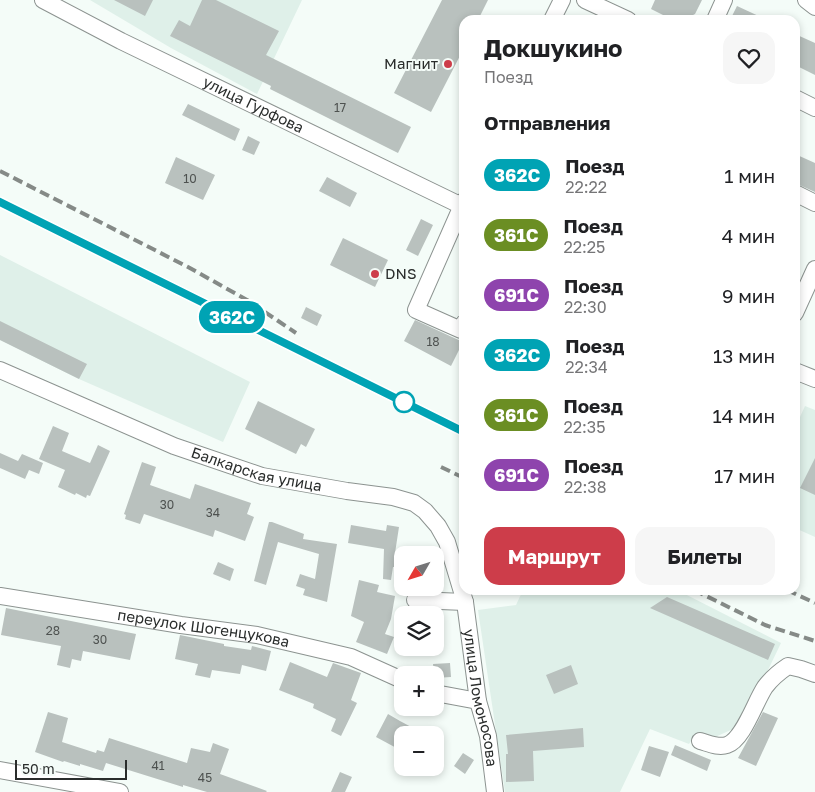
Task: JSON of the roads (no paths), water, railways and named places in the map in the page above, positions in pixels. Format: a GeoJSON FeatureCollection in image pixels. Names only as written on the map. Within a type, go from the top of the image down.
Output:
{"type":"FeatureCollection","features":[{"type":"Feature","properties":{"kind":"street","name":"улица Гурфова"},"geometry":{"type":"LineString","coordinates":[[43,0],[130,46],[459,203]]}},
{"type":"Feature","properties":{"kind":"street"},"geometry":{"type":"LineString","coordinates":[[554,15],[562,0]]}},
{"type":"Feature","properties":{"kind":"street"},"geometry":{"type":"LineString","coordinates":[[585,0],[617,15]]}},
{"type":"Feature","properties":{"kind":"street"},"geometry":{"type":"LineString","coordinates":[[717,15],[724,0]]}},
{"type":"Feature","properties":{"kind":"street"},"geometry":{"type":"LineString","coordinates":[[806,0],[815,6]]}},
{"type":"Feature","properties":{"kind":"street"},"geometry":{"type":"LineString","coordinates":[[800,100],[815,108]]}},
{"type":"Feature","properties":{"kind":"street"},"geometry":{"type":"LineString","coordinates":[[800,196],[815,203]]}},
{"type":"Feature","properties":{"kind":"street"},"geometry":{"type":"LineString","coordinates":[[459,214],[416,310],[459,330]]}},
{"type":"Feature","properties":{"kind":"street"},"geometry":{"type":"LineString","coordinates":[[800,302],[815,269]]}},
{"type":"Feature","properties":{"kind":"street","name":"Балкарская улица"},"geometry":{"type":"LineString","coordinates":[[0,370],[174,446],[262,476],[347,491],[393,496],[414,503],[425,511],[438,526],[447,542],[459,582]]}},
{"type":"Feature","properties":{"kind":"street"},"geometry":{"type":"LineString","coordinates":[[800,373],[815,380]]}},
{"type":"Feature","properties":{"kind":"street","name":"Балкарская улица"},"geometry":{"type":"LineString","coordinates":[[463,595],[465,602]]}},
{"type":"Feature","properties":{"kind":"street","name":"переулок Шогенцукова"},"geometry":{"type":"LineString","coordinates":[[0,596],[171,624],[257,635],[351,657],[394,676]]}},
{"type":"Feature","properties":{"kind":"street"},"geometry":{"type":"LineString","coordinates":[[415,600],[465,602]]}},
{"type":"Feature","properties":{"kind":"street","name":"улица Ломоносова"},"geometry":{"type":"LineString","coordinates":[[465,602],[478,701],[488,736],[495,792]]}},
{"type":"Feature","properties":{"kind":"street"},"geometry":{"type":"LineString","coordinates":[[700,741],[719,746],[732,742],[743,730],[766,686],[778,672],[788,666],[815,674]]}},
{"type":"Feature","properties":{"kind":"street"},"geometry":{"type":"LineString","coordinates":[[444,695],[478,701]]}},
{"type":"Feature","properties":{"kind":"street"},"geometry":{"type":"LineString","coordinates":[[0,770],[120,792]]}},
{"type":"Feature","properties":{"kind":"railway"},"geometry":{"type":"LineString","coordinates":[[0,171],[188,267],[247,300],[296,333]]}},
{"type":"Feature","properties":{"kind":"railway"},"geometry":{"type":"LineString","coordinates":[[0,202],[459,430]]}},
{"type":"Feature","properties":{"kind":"railway"},"geometry":{"type":"LineString","coordinates":[[441,467],[459,476]]}},
{"type":"Feature","properties":{"kind":"railway"},"geometry":{"type":"LineString","coordinates":[[704,595],[765,625],[815,641]]}},
{"type":"Feature","properties":{"kind":"railway"},"geometry":{"type":"LineString","coordinates":[[798,595],[815,603]]}},
{"type":"Feature","properties":{"kind":"train","name":"362С"},"geometry":{"type":"LineString","coordinates":[[0,202],[459,430]]}},
{"type":"Feature","properties":{"kind":"place","name":"Магнит"},"geometry":{"type":"Point","coordinates":[448,64]}},
{"type":"Feature","properties":{"kind":"place","name":"DNS"},"geometry":{"type":"Point","coordinates":[375,274]}}]}
